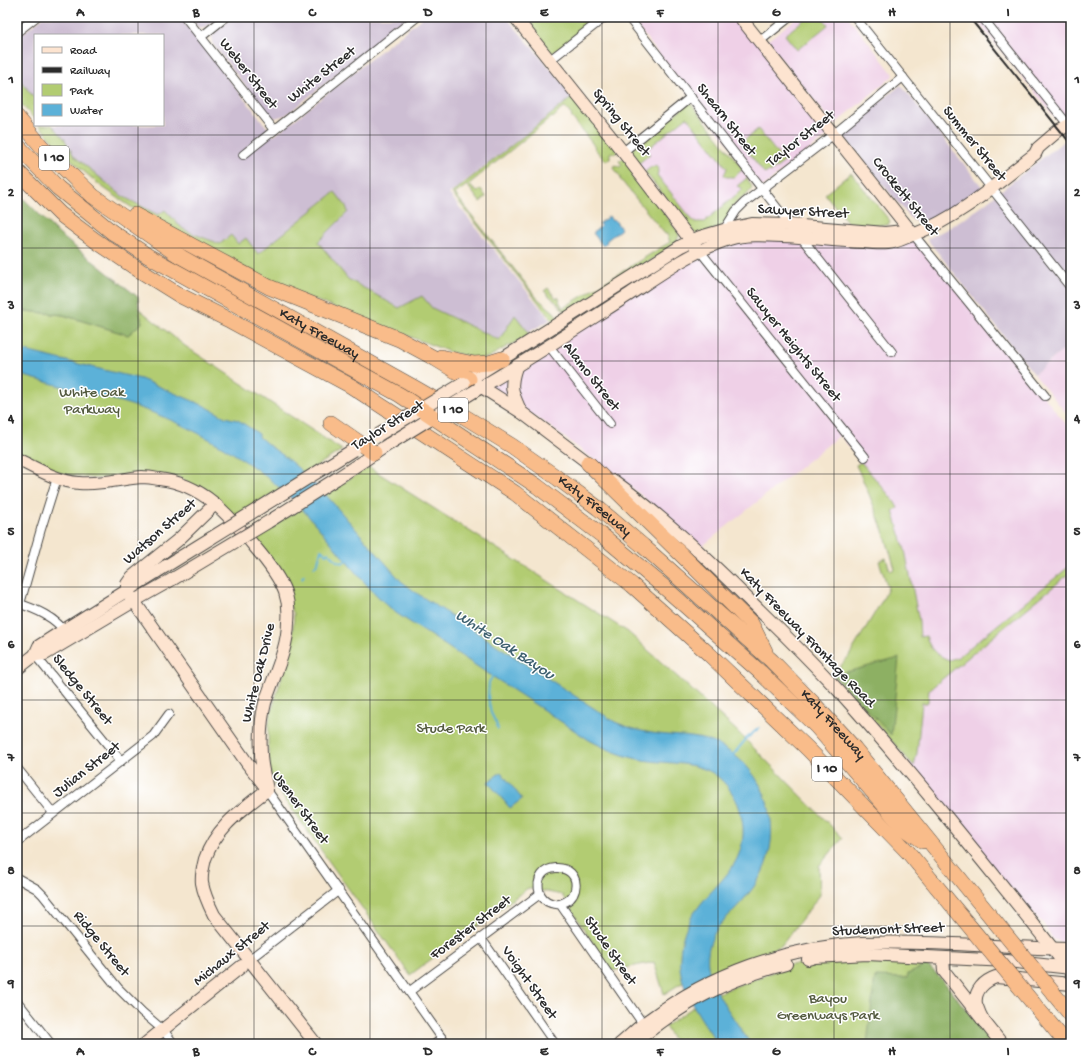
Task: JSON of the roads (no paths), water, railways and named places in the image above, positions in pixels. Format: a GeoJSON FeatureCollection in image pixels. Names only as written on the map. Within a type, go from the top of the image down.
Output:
{"type":"FeatureCollection","features":[{"type":"Feature","properties":{"kind":"highway","name":"Katy Freeway"},"geometry":{"type":"LineString","coordinates":[[17,117],[42,147],[67,172],[106,205],[182,257],[415,388],[512,446],[598,508],[643,546],[770,660],[813,703],[854,748],[1071,1015]]}},
{"type":"Feature","properties":{"kind":"highway"},"geometry":{"type":"LineString","coordinates":[[17,145],[58,188],[112,232],[148,256],[400,395],[537,486],[604,537],[710,628],[817,728],[904,828],[938,852]]}},
{"type":"Feature","properties":{"kind":"highway","name":"Katy Freeway"},"geometry":{"type":"LineString","coordinates":[[17,171],[60,214],[96,241],[139,270],[179,295],[351,386],[515,493],[632,584],[744,687],[908,852],[1067,1044]]}},
{"type":"Feature","properties":{"kind":"highway"},"geometry":{"type":"LineString","coordinates":[[106,205],[131,213],[269,287],[399,339],[431,356],[473,385]]}},
{"type":"Feature","properties":{"kind":"highway"},"geometry":{"type":"LineString","coordinates":[[431,356],[474,364],[488,363],[502,359]]}},
{"type":"Feature","properties":{"kind":"highway"},"geometry":{"type":"LineString","coordinates":[[331,423],[370,456]]}},
{"type":"Feature","properties":{"kind":"highway"},"geometry":{"type":"LineString","coordinates":[[588,463],[751,623],[770,660]]}},
{"type":"Feature","properties":{"kind":"highway"},"geometry":{"type":"LineString","coordinates":[[758,674],[846,771],[908,852]]}},
{"type":"Feature","properties":{"kind":"main road","name":"Spring Street"},"geometry":{"type":"LineString","coordinates":[[515,17],[700,251]]}},
{"type":"Feature","properties":{"kind":"main road","name":"Crockett Street"},"geometry":{"type":"LineString","coordinates":[[740,17],[913,234]]}},
{"type":"Feature","properties":{"kind":"main road","name":"Sawyer Street"},"geometry":{"type":"LineString","coordinates":[[700,251],[730,239],[756,234],[888,243],[902,240],[913,234],[924,231],[953,215],[991,188],[1034,154],[1038,148],[1060,130],[1070,125]]}},
{"type":"Feature","properties":{"kind":"main road","name":"Sawyer Street"},"geometry":{"type":"LineString","coordinates":[[692,240],[724,230],[752,224],[790,225],[884,233],[903,231],[913,234]]}},
{"type":"Feature","properties":{"kind":"main road","name":"Taylor Street"},"geometry":{"type":"LineString","coordinates":[[131,596],[173,579],[268,522],[389,444],[473,385],[502,359],[692,240]]}},
{"type":"Feature","properties":{"kind":"main road","name":"Taylor Street"},"geometry":{"type":"LineString","coordinates":[[131,596],[166,566],[358,447],[473,385],[516,367],[663,271],[700,251]]}},
{"type":"Feature","properties":{"kind":"main road"},"geometry":{"type":"LineString","coordinates":[[610,291],[618,301]]}},
{"type":"Feature","properties":{"kind":"main road"},"geometry":{"type":"LineString","coordinates":[[516,367],[511,384],[514,397],[521,412]]}},
{"type":"Feature","properties":{"kind":"main road","name":"Katy Freeway Frontage Road"},"geometry":{"type":"LineString","coordinates":[[473,385],[521,412],[633,495],[680,535],[794,643],[839,690],[916,780],[1070,969]]}},
{"type":"Feature","properties":{"kind":"main road","name":"White Oak Drive"},"geometry":{"type":"LineString","coordinates":[[17,459],[58,478],[77,484],[95,484],[143,477],[167,480],[190,487],[203,494],[229,517],[266,561],[285,592],[288,622],[287,637],[266,703],[261,724],[261,755],[267,790]]}},
{"type":"Feature","properties":{"kind":"main road","name":"Watson Street"},"geometry":{"type":"LineString","coordinates":[[131,596],[127,584],[132,577],[178,540],[215,504]]}},
{"type":"Feature","properties":{"kind":"main road"},"geometry":{"type":"LineString","coordinates":[[17,669],[35,655],[39,646],[67,634],[131,596]]}},
{"type":"Feature","properties":{"kind":"main road","name":"Usener Street"},"geometry":{"type":"LineString","coordinates":[[131,596],[267,790]]}},
{"type":"Feature","properties":{"kind":"main road"},"geometry":{"type":"LineString","coordinates":[[247,763],[261,755]]}},
{"type":"Feature","properties":{"kind":"main road"},"geometry":{"type":"LineString","coordinates":[[267,790],[238,813],[221,830],[208,851],[202,873],[204,894],[214,915],[246,963],[316,1044]]}},
{"type":"Feature","properties":{"kind":"main road","name":"Studemont Street"},"geometry":{"type":"LineString","coordinates":[[650,1023],[768,964],[799,952],[836,946],[889,942],[1071,949]]}},
{"type":"Feature","properties":{"kind":"main road"},"geometry":{"type":"LineString","coordinates":[[957,944],[943,958],[944,970],[1002,1044]]}},
{"type":"Feature","properties":{"kind":"main road","name":"Studemont Street"},"geometry":{"type":"LineString","coordinates":[[768,964],[815,957],[867,954],[1007,961],[1070,969]]}},
{"type":"Feature","properties":{"kind":"main road","name":"Michaux Street"},"geometry":{"type":"LineString","coordinates":[[145,1044],[246,963]]}},
{"type":"Feature","properties":{"kind":"main road"},"geometry":{"type":"LineString","coordinates":[[984,1022],[977,1005],[976,996],[983,984],[996,977],[1071,984]]}},
{"type":"Feature","properties":{"kind":"main road"},"geometry":{"type":"LineString","coordinates":[[620,1044],[650,1023]]}},
{"type":"Feature","properties":{"kind":"main road"},"geometry":{"type":"LineString","coordinates":[[632,1044],[650,1023]]}},
{"type":"Feature","properties":{"kind":"street"},"geometry":{"type":"LineString","coordinates":[[17,32],[36,17]]}},
{"type":"Feature","properties":{"kind":"street","name":"Weber Street"},"geometry":{"type":"LineString","coordinates":[[185,17],[274,130]]}},
{"type":"Feature","properties":{"kind":"street"},"geometry":{"type":"LineString","coordinates":[[201,37],[226,17]]}},
{"type":"Feature","properties":{"kind":"street","name":"White Street"},"geometry":{"type":"LineString","coordinates":[[244,155],[417,17]]}},
{"type":"Feature","properties":{"kind":"street"},"geometry":{"type":"LineString","coordinates":[[550,60],[605,17]]}},
{"type":"Feature","properties":{"kind":"street","name":"Shearn Street"},"geometry":{"type":"LineString","coordinates":[[628,17],[790,225],[892,352]]}},
{"type":"Feature","properties":{"kind":"street"},"geometry":{"type":"LineString","coordinates":[[760,41],[790,17]]}},
{"type":"Feature","properties":{"kind":"street","name":"Summer Street"},"geometry":{"type":"LineString","coordinates":[[855,17],[1071,288]]}},
{"type":"Feature","properties":{"kind":"street"},"geometry":{"type":"LineString","coordinates":[[982,17],[1070,125]]}},
{"type":"Feature","properties":{"kind":"street","name":"Taylor Street"},"geometry":{"type":"LineString","coordinates":[[724,230],[736,211],[744,203],[834,134],[903,77]]}},
{"type":"Feature","properties":{"kind":"street"},"geometry":{"type":"LineString","coordinates":[[623,152],[691,98]]}},
{"type":"Feature","properties":{"kind":"street","name":"Crockett Street"},"geometry":{"type":"LineString","coordinates":[[913,234],[1045,396]]}},
{"type":"Feature","properties":{"kind":"street","name":"Sawyer Heights Street"},"geometry":{"type":"LineString","coordinates":[[700,251],[865,457]]}},
{"type":"Feature","properties":{"kind":"street","name":"Alamo Street"},"geometry":{"type":"LineString","coordinates":[[549,346],[610,424]]}},
{"type":"Feature","properties":{"kind":"street"},"geometry":{"type":"LineString","coordinates":[[58,478],[19,604],[52,618],[67,634]]}},
{"type":"Feature","properties":{"kind":"street","name":"Sledge Street"},"geometry":{"type":"LineString","coordinates":[[35,655],[121,761]]}},
{"type":"Feature","properties":{"kind":"street","name":"Julian Street"},"geometry":{"type":"LineString","coordinates":[[17,842],[153,736],[169,714]]}},
{"type":"Feature","properties":{"kind":"street"},"geometry":{"type":"LineString","coordinates":[[17,768],[53,814]]}},
{"type":"Feature","properties":{"kind":"street","name":"Usener Street"},"geometry":{"type":"LineString","coordinates":[[267,790],[339,890],[444,1041]]}},
{"type":"Feature","properties":{"kind":"street"},"geometry":{"type":"LineString","coordinates":[[560,868],[570,873],[574,878],[574,895],[566,903],[554,905],[548,903],[540,894],[538,883],[543,873],[548,870],[560,868]]}},
{"type":"Feature","properties":{"kind":"street","name":"Ridge Street"},"geometry":{"type":"LineString","coordinates":[[17,878],[37,889],[43,895],[118,988],[163,1030],[174,1044]]}},
{"type":"Feature","properties":{"kind":"street","name":"Michaux Street"},"geometry":{"type":"LineString","coordinates":[[246,963],[339,890]]}},
{"type":"Feature","properties":{"kind":"street","name":"Forester Street"},"geometry":{"type":"LineString","coordinates":[[410,992],[540,894]]}},
{"type":"Feature","properties":{"kind":"street","name":"Stude Street"},"geometry":{"type":"LineString","coordinates":[[560,904],[650,1023]]}},
{"type":"Feature","properties":{"kind":"street","name":"Voight Street"},"geometry":{"type":"LineString","coordinates":[[481,938],[555,1044]]}},
{"type":"Feature","properties":{"kind":"street"},"geometry":{"type":"LineString","coordinates":[[17,1001],[51,1044]]}},
{"type":"Feature","properties":{"kind":"street"},"geometry":{"type":"LineString","coordinates":[[435,1044],[444,1041]]}},
{"type":"Feature","properties":{"kind":"water"},"geometry":{"type":"Polygon","coordinates":[[[609,216],[612,221],[614,219],[621,229],[606,241],[607,242],[603,246],[593,233],[601,226],[599,224],[609,216]]]}},
{"type":"Feature","properties":{"kind":"water"},"geometry":{"type":"Polygon","coordinates":[[[17,349],[141,379],[205,406],[225,417],[238,420],[259,434],[259,437],[297,467],[326,495],[401,581],[418,594],[615,722],[633,729],[647,732],[707,740],[733,754],[746,765],[756,778],[764,793],[769,808],[771,841],[768,857],[762,873],[753,888],[718,927],[712,939],[708,960],[709,970],[716,990],[751,1044],[718,1044],[698,1014],[686,991],[680,968],[682,944],[690,920],[693,914],[735,863],[742,841],[743,827],[738,804],[733,794],[719,778],[703,768],[695,766],[636,759],[622,755],[589,740],[396,613],[355,572],[318,527],[292,499],[256,469],[237,456],[196,432],[153,413],[122,402],[17,374],[17,349]]]}},
{"type":"Feature","properties":{"kind":"water"},"geometry":{"type":"Polygon","coordinates":[[[501,772],[522,799],[510,808],[488,782],[501,772]]]}},
{"type":"Feature","properties":{"kind":"waterway"},"geometry":{"type":"LineString","coordinates":[[314,567],[318,562],[321,550],[326,554],[328,552],[337,561],[342,563],[348,559]]}},
{"type":"Feature","properties":{"kind":"waterway"},"geometry":{"type":"LineString","coordinates":[[494,674],[489,682],[488,697],[491,713],[498,729]]}},
{"type":"Feature","properties":{"kind":"waterway"},"geometry":{"type":"LineString","coordinates":[[732,756],[747,738],[759,728]]}},
{"type":"Feature","properties":{"kind":"railway"},"geometry":{"type":"LineString","coordinates":[[969,17],[1071,144]]}},
{"type":"Feature","properties":{"kind":"park label","name":"White Oak Parkway"},"geometry":{"type":"Point","coordinates":[92,402]}},
{"type":"Feature","properties":{"kind":"park label","name":"Stude Park"},"geometry":{"type":"Point","coordinates":[451,729]}},
{"type":"Feature","properties":{"kind":"park label","name":"Bayou Greenways Park"},"geometry":{"type":"Point","coordinates":[828,1008]}},
{"type":"Feature","properties":{"kind":"water label","name":"White Oak Bayou"},"geometry":{"type":"Point","coordinates":[504,646]}}]}
